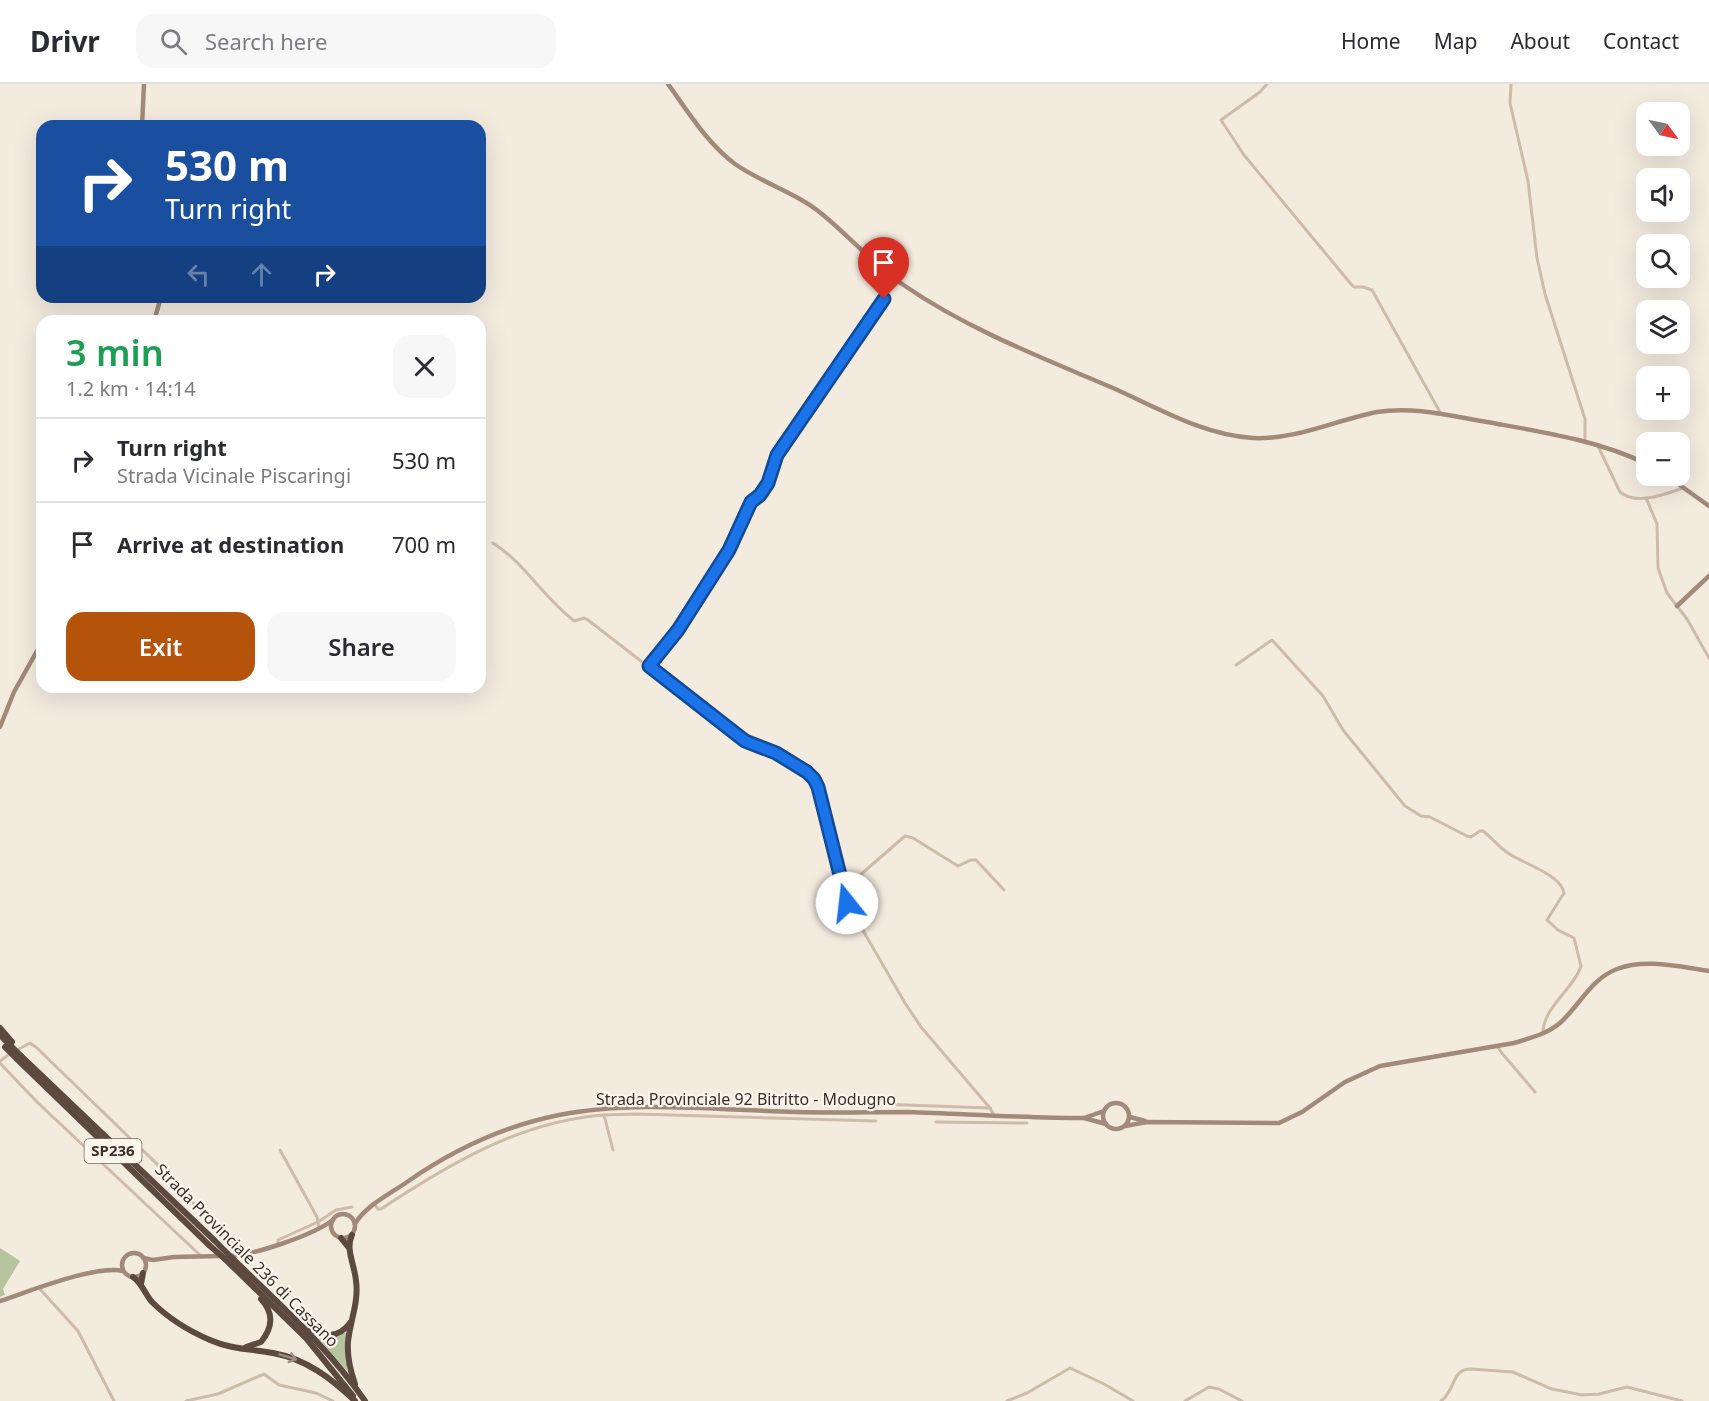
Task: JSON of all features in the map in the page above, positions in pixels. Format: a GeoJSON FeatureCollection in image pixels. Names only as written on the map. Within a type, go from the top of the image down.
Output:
{"type":"FeatureCollection","features":[{"type":"Feature","properties":{"kind":"highway"},"geometry":{"type":"LineString","coordinates":[[0,1028],[7,1044]]}},
{"type":"Feature","properties":{"kind":"highway","name":"Strada Provinciale 236 di Cassano"},"geometry":{"type":"LineString","coordinates":[[0,1035],[306,1338],[337,1374],[356,1401]]}},
{"type":"Feature","properties":{"kind":"highway","name":"Strada Provinciale 236 di Cassano"},"geometry":{"type":"LineString","coordinates":[[21,1056],[211,1242],[233,1259],[310,1334],[365,1401]]}},
{"type":"Feature","properties":{"kind":"highway"},"geometry":{"type":"LineString","coordinates":[[352,1235],[349,1248],[357,1285],[348,1352],[355,1387]]}},
{"type":"Feature","properties":{"kind":"highway"},"geometry":{"type":"LineString","coordinates":[[338,1236],[349,1248]]}},
{"type":"Feature","properties":{"kind":"highway"},"geometry":{"type":"LineString","coordinates":[[225,1259],[264,1302],[271,1318],[270,1328],[261,1342],[253,1346],[231,1347]]}},
{"type":"Feature","properties":{"kind":"highway"},"geometry":{"type":"LineString","coordinates":[[141,1284],[144,1270]]}},
{"type":"Feature","properties":{"kind":"highway"},"geometry":{"type":"LineString","coordinates":[[133,1277],[141,1284],[151,1301],[169,1316],[204,1338],[231,1347],[271,1352],[296,1359],[327,1376],[356,1401]]}},
{"type":"Feature","properties":{"kind":"highway"},"geometry":{"type":"LineString","coordinates":[[262,1287],[319,1334],[328,1336],[343,1331],[354,1317]]}},
{"type":"Feature","properties":{"kind":"main road"},"geometry":{"type":"LineString","coordinates":[[142,120],[144,84]]}},
{"type":"Feature","properties":{"kind":"main road"},"geometry":{"type":"LineString","coordinates":[[668,84],[718,150],[737,165],[820,212],[874,262],[926,299],[1010,345],[1204,429],[1253,437],[1279,437],[1378,412],[1408,410],[1585,441],[1636,459]]}},
{"type":"Feature","properties":{"kind":"main road"},"geometry":{"type":"LineString","coordinates":[[1685,487],[1709,506]]}},
{"type":"Feature","properties":{"kind":"main road"},"geometry":{"type":"LineString","coordinates":[[1677,606],[1709,576]]}},
{"type":"Feature","properties":{"kind":"main road"},"geometry":{"type":"LineString","coordinates":[[0,728],[14,692],[36,653]]}},
{"type":"Feature","properties":{"kind":"main road"},"geometry":{"type":"LineString","coordinates":[[1084,1118],[1106,1124],[1113,1129],[1147,1122],[1279,1123],[1302,1112],[1345,1082],[1380,1066],[1497,1046],[1543,1033],[1559,1024],[1597,981],[1614,969],[1639,964],[1709,971]]}},
{"type":"Feature","properties":{"kind":"main road"},"geometry":{"type":"LineString","coordinates":[[1106,1124],[1103,1118],[1108,1104],[1120,1103],[1127,1108],[1130,1117],[1125,1126]]}},
{"type":"Feature","properties":{"kind":"main road","name":"Strada Provinciale 92 Bitritto - Modugno"},"geometry":{"type":"LineString","coordinates":[[355,1224],[361,1215],[375,1204],[434,1164],[462,1149],[513,1127],[561,1114],[608,1108],[1084,1118]]}},
{"type":"Feature","properties":{"kind":"main road"},"geometry":{"type":"LineString","coordinates":[[1084,1118],[1104,1111]]}},
{"type":"Feature","properties":{"kind":"main road"},"geometry":{"type":"LineString","coordinates":[[1130,1117],[1147,1122]]}},
{"type":"Feature","properties":{"kind":"main road"},"geometry":{"type":"LineString","coordinates":[[0,1301],[111,1269],[133,1253],[153,1260],[240,1255],[319,1230],[339,1215],[361,1215]]}},
{"type":"Feature","properties":{"kind":"main road"},"geometry":{"type":"LineString","coordinates":[[319,1230],[338,1236],[352,1235],[355,1224],[349,1216]]}},
{"type":"Feature","properties":{"kind":"main road"},"geometry":{"type":"LineString","coordinates":[[333,1220],[331,1227],[338,1236]]}},
{"type":"Feature","properties":{"kind":"main road"},"geometry":{"type":"LineString","coordinates":[[143,1258],[144,1270]]}},
{"type":"Feature","properties":{"kind":"main road"},"geometry":{"type":"LineString","coordinates":[[123,1260],[123,1271]]}},
{"type":"Feature","properties":{"kind":"main road"},"geometry":{"type":"LineString","coordinates":[[111,1269],[123,1271],[133,1277],[153,1260]]}},
{"type":"Feature","properties":{"kind":"street"},"geometry":{"type":"LineString","coordinates":[[1267,84],[1260,92],[1221,120],[1244,155],[1351,284],[1372,290],[1441,414]]}},
{"type":"Feature","properties":{"kind":"street"},"geometry":{"type":"LineString","coordinates":[[1511,84],[1510,103],[1528,181],[1537,258],[1545,294],[1585,419],[1585,441]]}},
{"type":"Feature","properties":{"kind":"street"},"geometry":{"type":"LineString","coordinates":[[649,666],[678,630],[729,550],[751,502],[760,495],[768,483],[777,455],[897,280]]}},
{"type":"Feature","properties":{"kind":"street"},"geometry":{"type":"LineString","coordinates":[[1597,445],[1620,492],[1632,497],[1646,498],[1685,487]]}},
{"type":"Feature","properties":{"kind":"street"},"geometry":{"type":"LineString","coordinates":[[1646,498],[1657,524],[1658,568],[1667,593],[1686,619],[1709,658]]}},
{"type":"Feature","properties":{"kind":"street"},"geometry":{"type":"LineString","coordinates":[[493,543],[533,579],[555,605],[574,621],[584,618],[588,620],[745,741],[782,756],[814,779],[818,787],[845,897],[921,1027],[994,1115]]}},
{"type":"Feature","properties":{"kind":"street"},"geometry":{"type":"LineString","coordinates":[[1236,664],[1272,640],[1323,696],[1344,730],[1405,806],[1420,816],[1430,817],[1467,836],[1483,831],[1508,854],[1531,864],[1560,885],[1564,893],[1547,920],[1558,930],[1574,938],[1581,966],[1556,1002],[1543,1033]]}},
{"type":"Feature","properties":{"kind":"street"},"geometry":{"type":"LineString","coordinates":[[843,890],[905,836],[913,838],[958,866],[976,860],[1004,890]]}},
{"type":"Feature","properties":{"kind":"street"},"geometry":{"type":"LineString","coordinates":[[201,1256],[37,1102],[0,1062],[26,1044],[33,1045],[158,1163],[234,1242],[240,1255]]}},
{"type":"Feature","properties":{"kind":"street"},"geometry":{"type":"LineString","coordinates":[[1497,1046],[1535,1092]]}},
{"type":"Feature","properties":{"kind":"street"},"geometry":{"type":"LineString","coordinates":[[879,1104],[990,1108]]}},
{"type":"Feature","properties":{"kind":"street"},"geometry":{"type":"LineString","coordinates":[[798,1119],[799,1112]]}},
{"type":"Feature","properties":{"kind":"street"},"geometry":{"type":"LineString","coordinates":[[375,1204],[378,1209],[381,1209],[444,1168],[504,1140],[564,1121],[604,1115],[636,1114],[876,1121]]}},
{"type":"Feature","properties":{"kind":"street"},"geometry":{"type":"LineString","coordinates":[[973,1114],[973,1122]]}},
{"type":"Feature","properties":{"kind":"street"},"geometry":{"type":"LineString","coordinates":[[604,1115],[613,1150]]}},
{"type":"Feature","properties":{"kind":"street"},"geometry":{"type":"LineString","coordinates":[[936,1122],[1027,1123]]}},
{"type":"Feature","properties":{"kind":"street"},"geometry":{"type":"LineString","coordinates":[[280,1150],[318,1222],[319,1230]]}},
{"type":"Feature","properties":{"kind":"street"},"geometry":{"type":"LineString","coordinates":[[278,1244],[278,1240],[318,1222],[336,1210],[352,1207]]}},
{"type":"Feature","properties":{"kind":"street"},"geometry":{"type":"LineString","coordinates":[[39,1288],[78,1331],[114,1401]]}},
{"type":"Feature","properties":{"kind":"street"},"geometry":{"type":"LineString","coordinates":[[1006,1401],[1027,1393],[1070,1368],[1133,1401]]}},
{"type":"Feature","properties":{"kind":"street"},"geometry":{"type":"LineString","coordinates":[[1441,1401],[1451,1391],[1457,1374],[1465,1369],[1472,1369],[1513,1372],[1552,1389],[1582,1395],[1610,1392],[1627,1387],[1682,1401]]}},
{"type":"Feature","properties":{"kind":"street"},"geometry":{"type":"LineString","coordinates":[[186,1401],[218,1394],[264,1374],[279,1385],[316,1393],[333,1401]]}},
{"type":"Feature","properties":{"kind":"street"},"geometry":{"type":"LineString","coordinates":[[1185,1401],[1209,1387],[1219,1389],[1242,1401]]}},
{"type":"Feature","properties":{"kind":"green space"},"geometry":{"type":"Polygon","coordinates":[[[0,1248],[20,1261],[3,1289],[5,1295],[0,1297],[0,1248]]]}},
{"type":"Feature","properties":{"kind":"green space"},"geometry":{"type":"Polygon","coordinates":[[[347,1333],[347,1371],[318,1338],[347,1333]]]}},
{"type":"Feature","properties":{"kind":"route"},"geometry":{"type":"LineString","coordinates":[[847,903],[818,787],[814,779],[782,756],[745,741],[649,666],[667,646],[723,560],[740,529],[751,502],[760,495],[768,483],[777,455],[884,299]]}}]}
